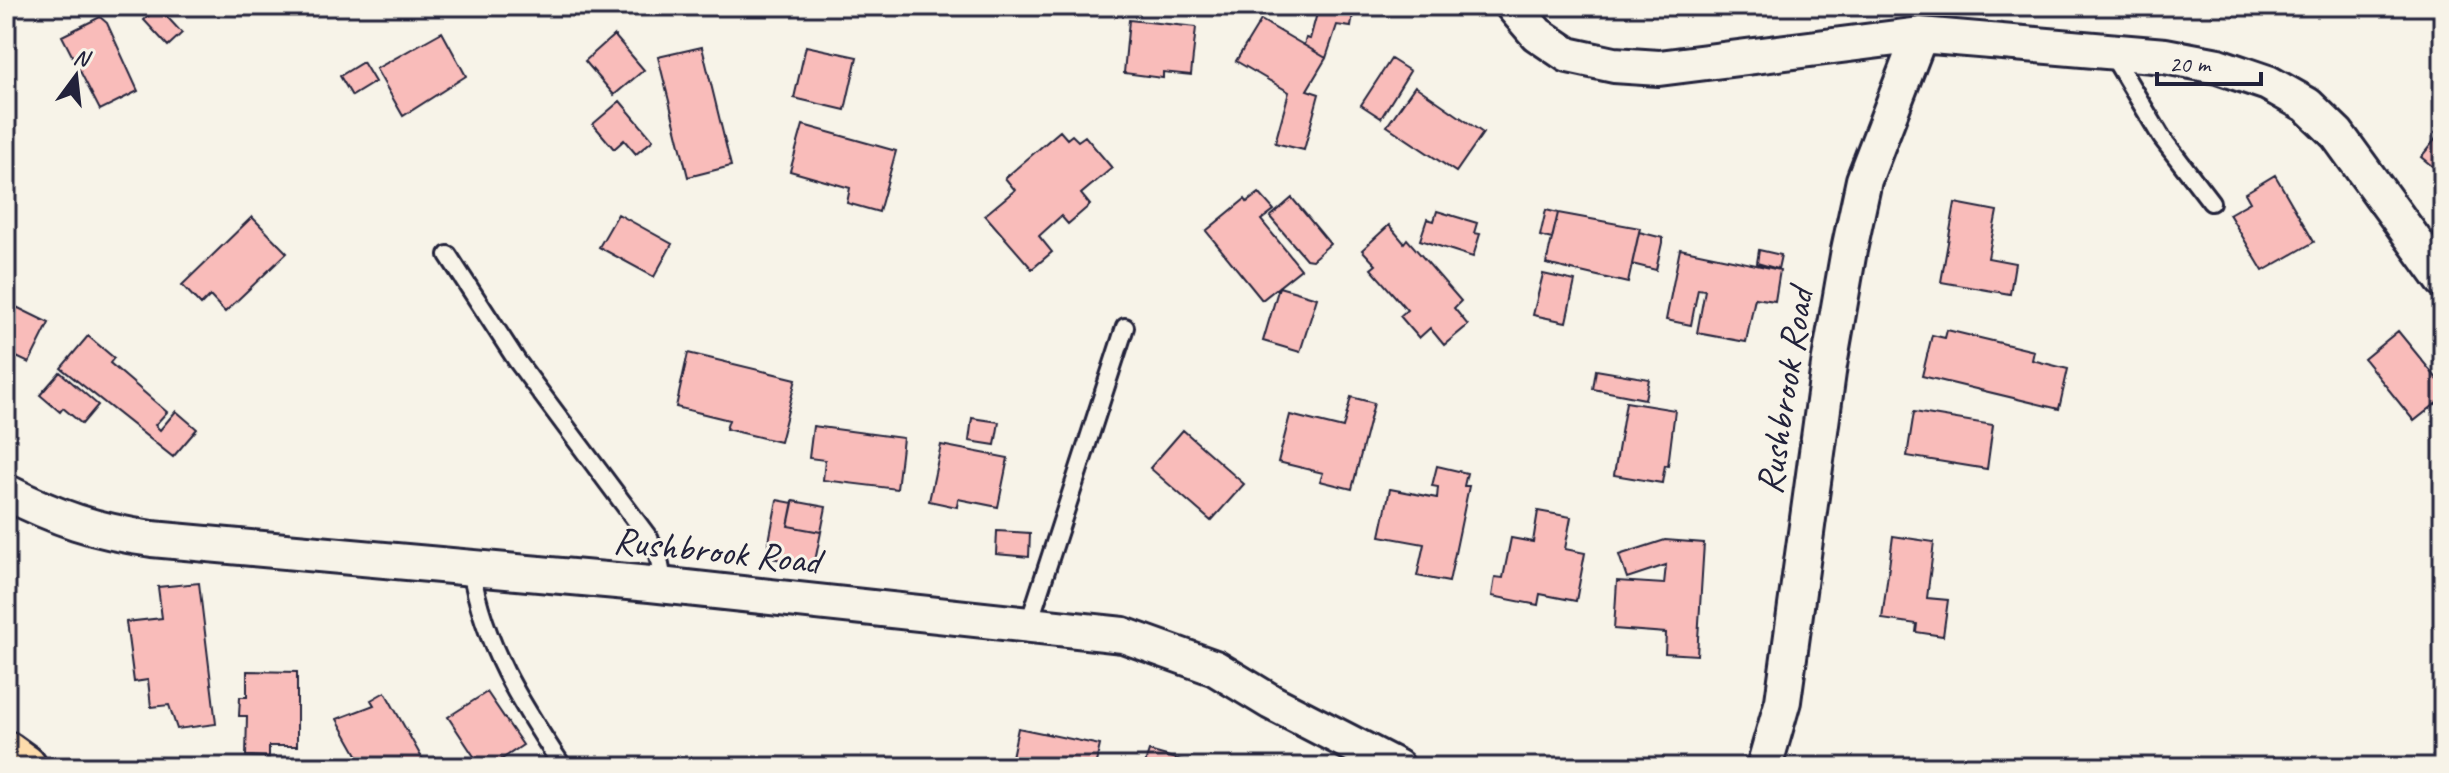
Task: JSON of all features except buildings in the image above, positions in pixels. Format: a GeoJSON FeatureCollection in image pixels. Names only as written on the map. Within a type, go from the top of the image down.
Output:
{"type":"FeatureCollection","features":[{"type":"Feature","properties":{"kind":"highway"},"geometry":{"type":"LineString","coordinates":[[6,754],[24,767]]}},
{"type":"Feature","properties":{"kind":"street"},"geometry":{"type":"LineString","coordinates":[[1513,6],[1537,34],[1568,55],[1614,65],[1659,68],[1920,35],[2165,56],[2218,66],[2268,83],[2307,105],[2337,134],[2443,280]]}},
{"type":"Feature","properties":{"kind":"street","name":"Rushbrook Road"},"geometry":{"type":"LineString","coordinates":[[1764,767],[1783,701],[1829,365],[1849,250],[1864,180],[1920,35]]}},
{"type":"Feature","properties":{"kind":"street","name":"Rushbrook Road"},"geometry":{"type":"LineString","coordinates":[[6,492],[53,516],[98,531],[471,569],[664,585],[1123,635],[1215,668],[1271,702],[1397,767]]}},
{"type":"Feature","properties":{"kind":"lane"},"geometry":{"type":"LineString","coordinates":[[2110,51],[2162,138],[2211,202]]}},
{"type":"Feature","properties":{"kind":"lane"},"geometry":{"type":"LineString","coordinates":[[448,255],[517,361],[649,538],[658,555],[664,585]]}},
{"type":"Feature","properties":{"kind":"lane"},"geometry":{"type":"LineString","coordinates":[[1029,623],[1125,327]]}},
{"type":"Feature","properties":{"kind":"lane"},"geometry":{"type":"LineString","coordinates":[[471,569],[479,614],[491,644],[563,767]]}}]}
